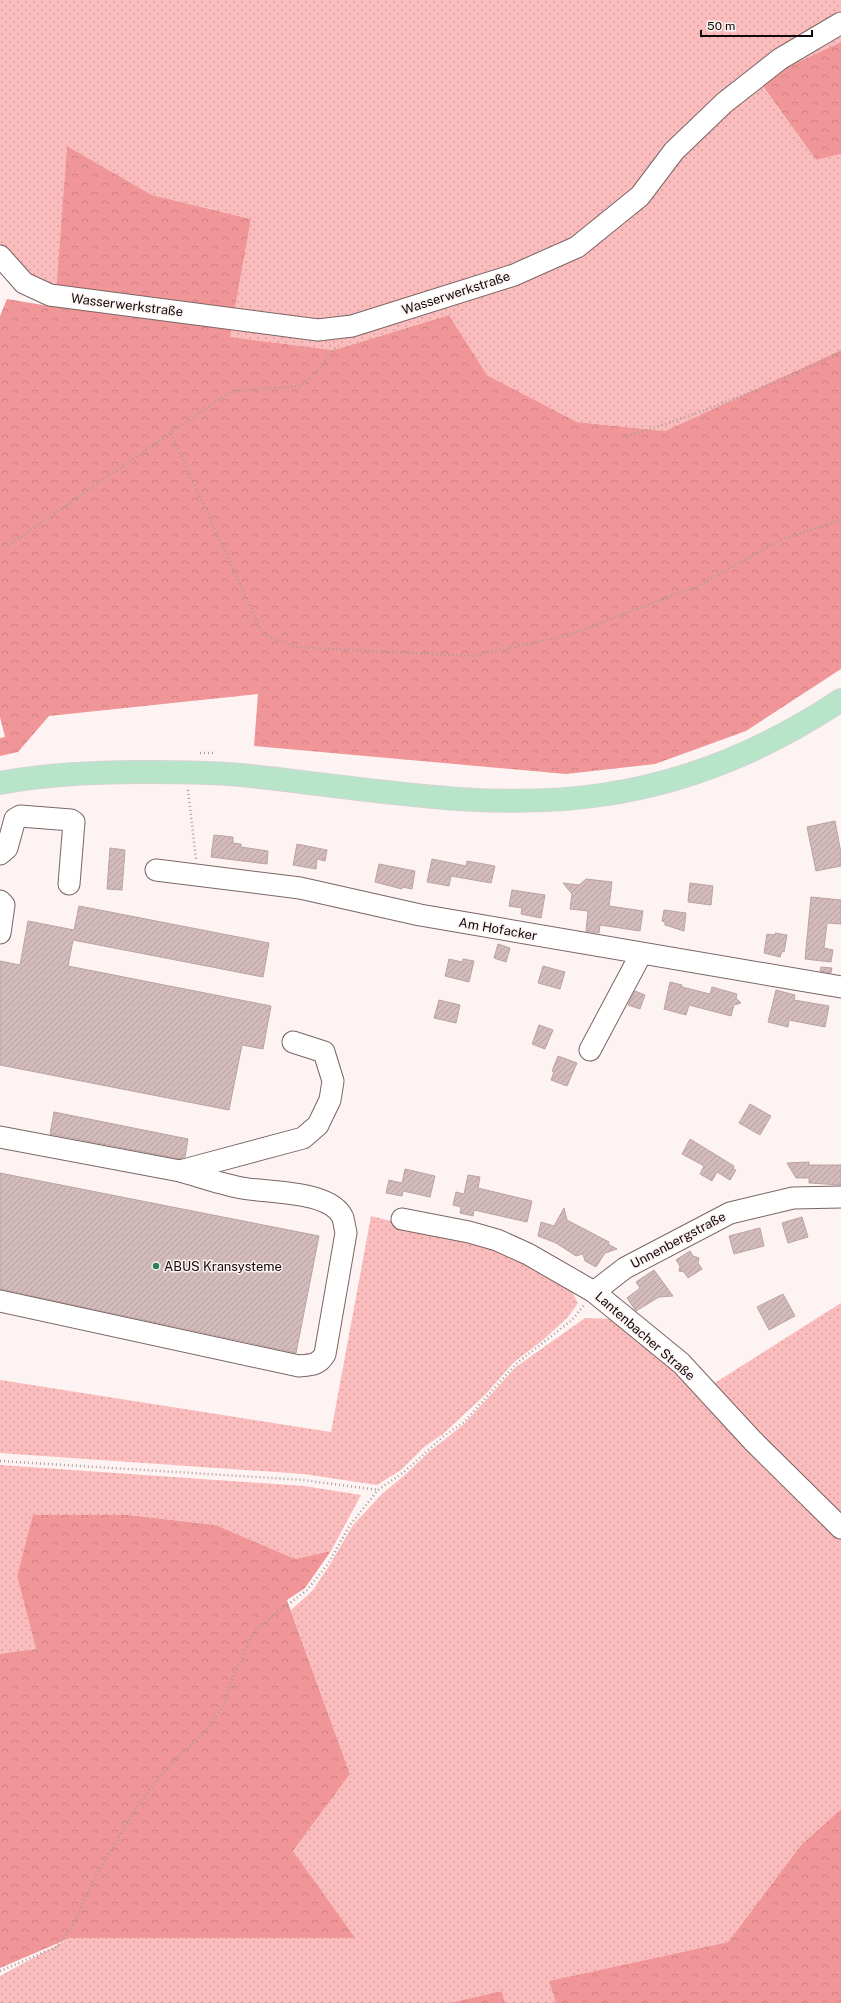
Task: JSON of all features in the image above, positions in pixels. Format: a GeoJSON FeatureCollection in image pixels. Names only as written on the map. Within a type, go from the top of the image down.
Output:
{"type":"FeatureCollection","features":[{"type":"Feature","properties":{"kind":"main road"},"geometry":{"type":"LineString","coordinates":[[8,781],[191,762],[248,775],[473,800],[524,801],[599,796],[664,783],[725,762],[763,746],[841,700]]}},
{"type":"Feature","properties":{"kind":"street","name":"Wasserwerkstraße"},"geometry":{"type":"LineString","coordinates":[[0,256],[24,283],[50,295],[318,330],[352,326],[514,275],[577,247],[640,196],[674,151],[724,103],[780,58],[841,23]]}},
{"type":"Feature","properties":{"kind":"street"},"geometry":{"type":"LineString","coordinates":[[0,854],[7,848],[15,818],[20,816],[71,820],[74,822],[69,884]]}},
{"type":"Feature","properties":{"kind":"street","name":"Am Hofacker"},"geometry":{"type":"LineString","coordinates":[[156,870],[300,888],[420,915],[841,988]]}},
{"type":"Feature","properties":{"kind":"street"},"geometry":{"type":"LineString","coordinates":[[0,901],[4,905],[5,912],[0,933]]}},
{"type":"Feature","properties":{"kind":"street"},"geometry":{"type":"LineString","coordinates":[[590,1050],[641,954]]}},
{"type":"Feature","properties":{"kind":"street"},"geometry":{"type":"LineString","coordinates":[[180,1171],[303,1138],[318,1125],[330,1100],[333,1081],[324,1052],[293,1042]]}},
{"type":"Feature","properties":{"kind":"street"},"geometry":{"type":"LineString","coordinates":[[0,1137],[180,1171],[243,1188],[305,1195],[322,1200],[336,1209],[342,1217],[346,1233],[325,1354],[321,1361],[314,1365],[299,1366],[0,1301]]}},
{"type":"Feature","properties":{"kind":"street","name":"Unnenbergstraße"},"geometry":{"type":"LineString","coordinates":[[594,1292],[625,1268],[730,1213],[793,1198],[841,1197]]}},
{"type":"Feature","properties":{"kind":"street","name":"Lantenbacher Straße"},"geometry":{"type":"LineString","coordinates":[[402,1219],[469,1232],[497,1240],[528,1254],[594,1292],[681,1363],[754,1441],[841,1528]]}},
{"type":"Feature","properties":{"kind":"path"},"geometry":{"type":"LineString","coordinates":[[8,546],[231,392],[300,386],[311,378],[352,326]]}},
{"type":"Feature","properties":{"kind":"path"},"geometry":{"type":"LineString","coordinates":[[627,436],[692,416],[773,384],[841,353]]}},
{"type":"Feature","properties":{"kind":"path"},"geometry":{"type":"LineString","coordinates":[[171,434],[263,634],[294,647],[471,656],[566,636],[698,586],[782,540],[841,520]]}},
{"type":"Feature","properties":{"kind":"path"},"geometry":{"type":"LineString","coordinates":[[198,875],[191,762],[218,754]]}},
{"type":"Feature","properties":{"kind":"path"},"geometry":{"type":"LineString","coordinates":[[0,1971],[56,1947],[72,1928],[93,1881],[139,1803],[170,1765],[203,1734],[224,1705],[235,1671],[256,1629],[307,1590],[328,1564],[350,1525],[378,1490],[404,1472],[439,1440],[464,1422],[516,1363],[572,1320],[594,1292]]}},
{"type":"Feature","properties":{"kind":"path"},"geometry":{"type":"LineString","coordinates":[[0,1461],[302,1480],[378,1490]]}},
{"type":"Feature","properties":{"kind":"shaded area"},"geometry":{"type":"Polygon","coordinates":[[[0,0],[841,0],[841,42],[759,82],[816,160],[841,154],[841,350],[665,431],[577,422],[487,375],[449,315],[334,350],[230,337],[251,219],[152,195],[67,146],[57,289],[27,274],[0,246],[0,0]]]}},
{"type":"Feature","properties":{"kind":"shaded area"},"geometry":{"type":"Polygon","coordinates":[[[371,1216],[487,1245],[527,1259],[571,1290],[578,1303],[568,1317],[543,1340],[514,1362],[486,1394],[443,1434],[424,1447],[401,1470],[377,1485],[304,1474],[0,1453],[0,1380],[331,1432],[371,1216]]]}},
{"type":"Feature","properties":{"kind":"shaded area"},"geometry":{"type":"Polygon","coordinates":[[[841,1303],[841,1521],[710,1386],[841,1303]]]}},
{"type":"Feature","properties":{"kind":"shaded area"},"geometry":{"type":"Polygon","coordinates":[[[585,1318],[616,1319],[676,1367],[841,1536],[841,1809],[801,1845],[728,1942],[550,1981],[556,2003],[505,2003],[502,1991],[449,2003],[0,2003],[0,1976],[70,1938],[354,1938],[293,1851],[350,1774],[291,1610],[313,1590],[353,1525],[382,1494],[429,1452],[464,1424],[516,1367],[585,1318]]]}},
{"type":"Feature","properties":{"kind":"shaded area"},"geometry":{"type":"Polygon","coordinates":[[[0,1465],[304,1486],[361,1495],[331,1551],[295,1559],[216,1525],[129,1515],[33,1516],[17,1576],[36,1649],[0,1655],[0,1465]]]}},
{"type":"Feature","properties":{"kind":"green space"},"geometry":{"type":"Polygon","coordinates":[[[841,42],[841,154],[816,160],[759,81],[841,42]]]}},
{"type":"Feature","properties":{"kind":"green space"},"geometry":{"type":"Polygon","coordinates":[[[67,146],[152,195],[251,219],[230,337],[334,350],[449,315],[487,375],[577,422],[665,431],[841,350],[841,669],[746,731],[655,764],[566,774],[254,746],[258,694],[49,716],[18,752],[0,756],[0,738],[5,737],[0,717],[0,316],[7,299],[55,307],[67,146]]]}},
{"type":"Feature","properties":{"kind":"green space"},"geometry":{"type":"Polygon","coordinates":[[[33,1515],[129,1515],[216,1525],[295,1559],[331,1551],[305,1588],[287,1600],[350,1774],[293,1851],[355,1938],[70,1938],[0,1968],[0,1654],[36,1649],[17,1576],[33,1515]]]}},
{"type":"Feature","properties":{"kind":"green space"},"geometry":{"type":"Polygon","coordinates":[[[841,1809],[841,2003],[556,2003],[549,1981],[728,1942],[801,1845],[841,1809]]]}},
{"type":"Feature","properties":{"kind":"green space"},"geometry":{"type":"Polygon","coordinates":[[[502,1991],[505,2003],[449,2003],[502,1991]]]}},
{"type":"Feature","properties":{"kind":"building"},"geometry":{"type":"Polygon","coordinates":[[[835,821],[841,853],[841,866],[816,871],[807,827],[835,821]]]}},
{"type":"Feature","properties":{"kind":"building"},"geometry":{"type":"Polygon","coordinates":[[[214,835],[233,837],[233,843],[241,844],[241,847],[268,851],[267,864],[211,857],[214,835]]]}},
{"type":"Feature","properties":{"kind":"building"},"geometry":{"type":"Polygon","coordinates":[[[297,844],[327,850],[325,861],[317,859],[316,869],[293,865],[297,844]]]}},
{"type":"Feature","properties":{"kind":"building"},"geometry":{"type":"Polygon","coordinates":[[[110,848],[125,850],[122,890],[107,889],[110,848]]]}},
{"type":"Feature","properties":{"kind":"building"},"geometry":{"type":"Polygon","coordinates":[[[432,859],[466,866],[467,861],[495,866],[491,883],[451,876],[449,886],[427,882],[432,859]]]}},
{"type":"Feature","properties":{"kind":"building"},"geometry":{"type":"Polygon","coordinates":[[[379,864],[415,871],[412,889],[402,887],[402,889],[375,882],[379,864]]]}},
{"type":"Feature","properties":{"kind":"building"},"geometry":{"type":"Polygon","coordinates":[[[586,879],[612,882],[609,906],[643,911],[640,931],[600,925],[599,933],[586,931],[588,911],[570,909],[572,894],[563,883],[579,885],[586,879]]]}},
{"type":"Feature","properties":{"kind":"building"},"geometry":{"type":"Polygon","coordinates":[[[690,883],[713,886],[711,905],[688,902],[690,883]]]}},
{"type":"Feature","properties":{"kind":"building"},"geometry":{"type":"Polygon","coordinates":[[[512,890],[545,895],[541,918],[521,914],[522,908],[509,906],[512,890]]]}},
{"type":"Feature","properties":{"kind":"building"},"geometry":{"type":"Polygon","coordinates":[[[811,897],[841,900],[841,924],[827,923],[824,948],[833,950],[831,962],[805,959],[811,897]]]}},
{"type":"Feature","properties":{"kind":"building"},"geometry":{"type":"Polygon","coordinates":[[[79,906],[269,943],[263,977],[73,940],[68,966],[271,1006],[263,1049],[242,1045],[229,1110],[0,1065],[0,961],[20,965],[28,921],[74,930],[79,906]]]}},
{"type":"Feature","properties":{"kind":"building"},"geometry":{"type":"Polygon","coordinates":[[[664,910],[686,913],[684,931],[665,925],[665,922],[662,921],[664,910]]]}},
{"type":"Feature","properties":{"kind":"building"},"geometry":{"type":"Polygon","coordinates":[[[775,933],[787,935],[784,952],[782,951],[780,957],[764,953],[767,934],[775,935],[775,933]]]}},
{"type":"Feature","properties":{"kind":"building"},"geometry":{"type":"Polygon","coordinates":[[[498,944],[510,948],[506,962],[494,958],[498,944]]]}},
{"type":"Feature","properties":{"kind":"building"},"geometry":{"type":"Polygon","coordinates":[[[449,959],[462,962],[463,959],[474,961],[469,982],[445,976],[449,959]]]}},
{"type":"Feature","properties":{"kind":"building"},"geometry":{"type":"Polygon","coordinates":[[[543,966],[565,972],[560,989],[538,983],[543,966]]]}},
{"type":"Feature","properties":{"kind":"building"},"geometry":{"type":"Polygon","coordinates":[[[821,967],[832,968],[831,973],[820,971],[821,967]]]}},
{"type":"Feature","properties":{"kind":"building"},"geometry":{"type":"Polygon","coordinates":[[[670,982],[682,985],[682,987],[710,994],[712,987],[737,994],[736,998],[741,1003],[734,1005],[731,1016],[689,1005],[686,1015],[664,1009],[670,982]]]}},
{"type":"Feature","properties":{"kind":"building"},"geometry":{"type":"Polygon","coordinates":[[[776,990],[795,995],[794,1000],[829,1006],[825,1027],[789,1020],[788,1027],[768,1022],[776,990]]]}},
{"type":"Feature","properties":{"kind":"building"},"geometry":{"type":"Polygon","coordinates":[[[635,991],[645,995],[640,1009],[628,1005],[635,991]]]}},
{"type":"Feature","properties":{"kind":"building"},"geometry":{"type":"Polygon","coordinates":[[[439,1000],[460,1005],[456,1023],[434,1018],[439,1000]]]}},
{"type":"Feature","properties":{"kind":"building"},"geometry":{"type":"Polygon","coordinates":[[[539,1025],[553,1030],[545,1049],[532,1044],[539,1025]]]}},
{"type":"Feature","properties":{"kind":"building"},"geometry":{"type":"Polygon","coordinates":[[[558,1056],[577,1063],[567,1086],[551,1080],[554,1072],[552,1071],[558,1056]]]}},
{"type":"Feature","properties":{"kind":"building"},"geometry":{"type":"Polygon","coordinates":[[[750,1104],[771,1116],[760,1135],[739,1123],[750,1104]]]}},
{"type":"Feature","properties":{"kind":"building"},"geometry":{"type":"Polygon","coordinates":[[[54,1112],[188,1139],[185,1157],[180,1159],[50,1134],[54,1112]]]}},
{"type":"Feature","properties":{"kind":"building"},"geometry":{"type":"Polygon","coordinates":[[[690,1139],[734,1166],[733,1169],[736,1170],[730,1180],[717,1172],[712,1181],[700,1174],[704,1166],[682,1154],[690,1139]]]}},
{"type":"Feature","properties":{"kind":"building"},"geometry":{"type":"Polygon","coordinates":[[[809,1162],[809,1165],[841,1165],[841,1185],[809,1183],[809,1178],[796,1178],[787,1163],[809,1162]]]}},
{"type":"Feature","properties":{"kind":"building"},"geometry":{"type":"Polygon","coordinates":[[[405,1169],[435,1176],[430,1197],[403,1191],[402,1196],[386,1193],[389,1180],[402,1183],[405,1169]]]}},
{"type":"Feature","properties":{"kind":"building","name":"ABUS Kransysteme"},"geometry":{"type":"Polygon","coordinates":[[[0,1173],[319,1236],[296,1353],[0,1289],[0,1173]]]}},
{"type":"Feature","properties":{"kind":"building"},"geometry":{"type":"Polygon","coordinates":[[[468,1175],[480,1177],[478,1188],[532,1201],[527,1222],[474,1210],[473,1216],[460,1213],[461,1207],[453,1205],[456,1192],[464,1194],[468,1175]]]}},
{"type":"Feature","properties":{"kind":"building"},"geometry":{"type":"Polygon","coordinates":[[[564,1208],[567,1220],[609,1242],[608,1244],[617,1249],[605,1253],[596,1267],[585,1261],[583,1254],[576,1256],[556,1243],[538,1236],[541,1222],[554,1226],[564,1208]]]}},
{"type":"Feature","properties":{"kind":"building"},"geometry":{"type":"Polygon","coordinates":[[[802,1217],[808,1237],[788,1243],[782,1223],[802,1217]]]}},
{"type":"Feature","properties":{"kind":"building"},"geometry":{"type":"Polygon","coordinates":[[[760,1228],[764,1246],[734,1254],[729,1236],[760,1228]]]}},
{"type":"Feature","properties":{"kind":"building"},"geometry":{"type":"Polygon","coordinates":[[[690,1251],[693,1256],[699,1258],[698,1263],[702,1269],[688,1278],[684,1272],[679,1271],[680,1266],[676,1260],[690,1251]]]}},
{"type":"Feature","properties":{"kind":"building"},"geometry":{"type":"Polygon","coordinates":[[[654,1270],[673,1296],[659,1297],[636,1311],[627,1298],[640,1288],[636,1282],[654,1270]]]}},
{"type":"Feature","properties":{"kind":"building"},"geometry":{"type":"Polygon","coordinates":[[[783,1294],[795,1316],[769,1330],[757,1307],[783,1294]]]}},
{"type":"Feature","properties":{"kind":"waterway"},"geometry":{"type":"LineString","coordinates":[[837,2003],[841,2002]]}},
{"type":"Feature","properties":{"kind":"place","name":"ABUS Kransysteme"},"geometry":{"type":"Point","coordinates":[156,1266]}}]}
